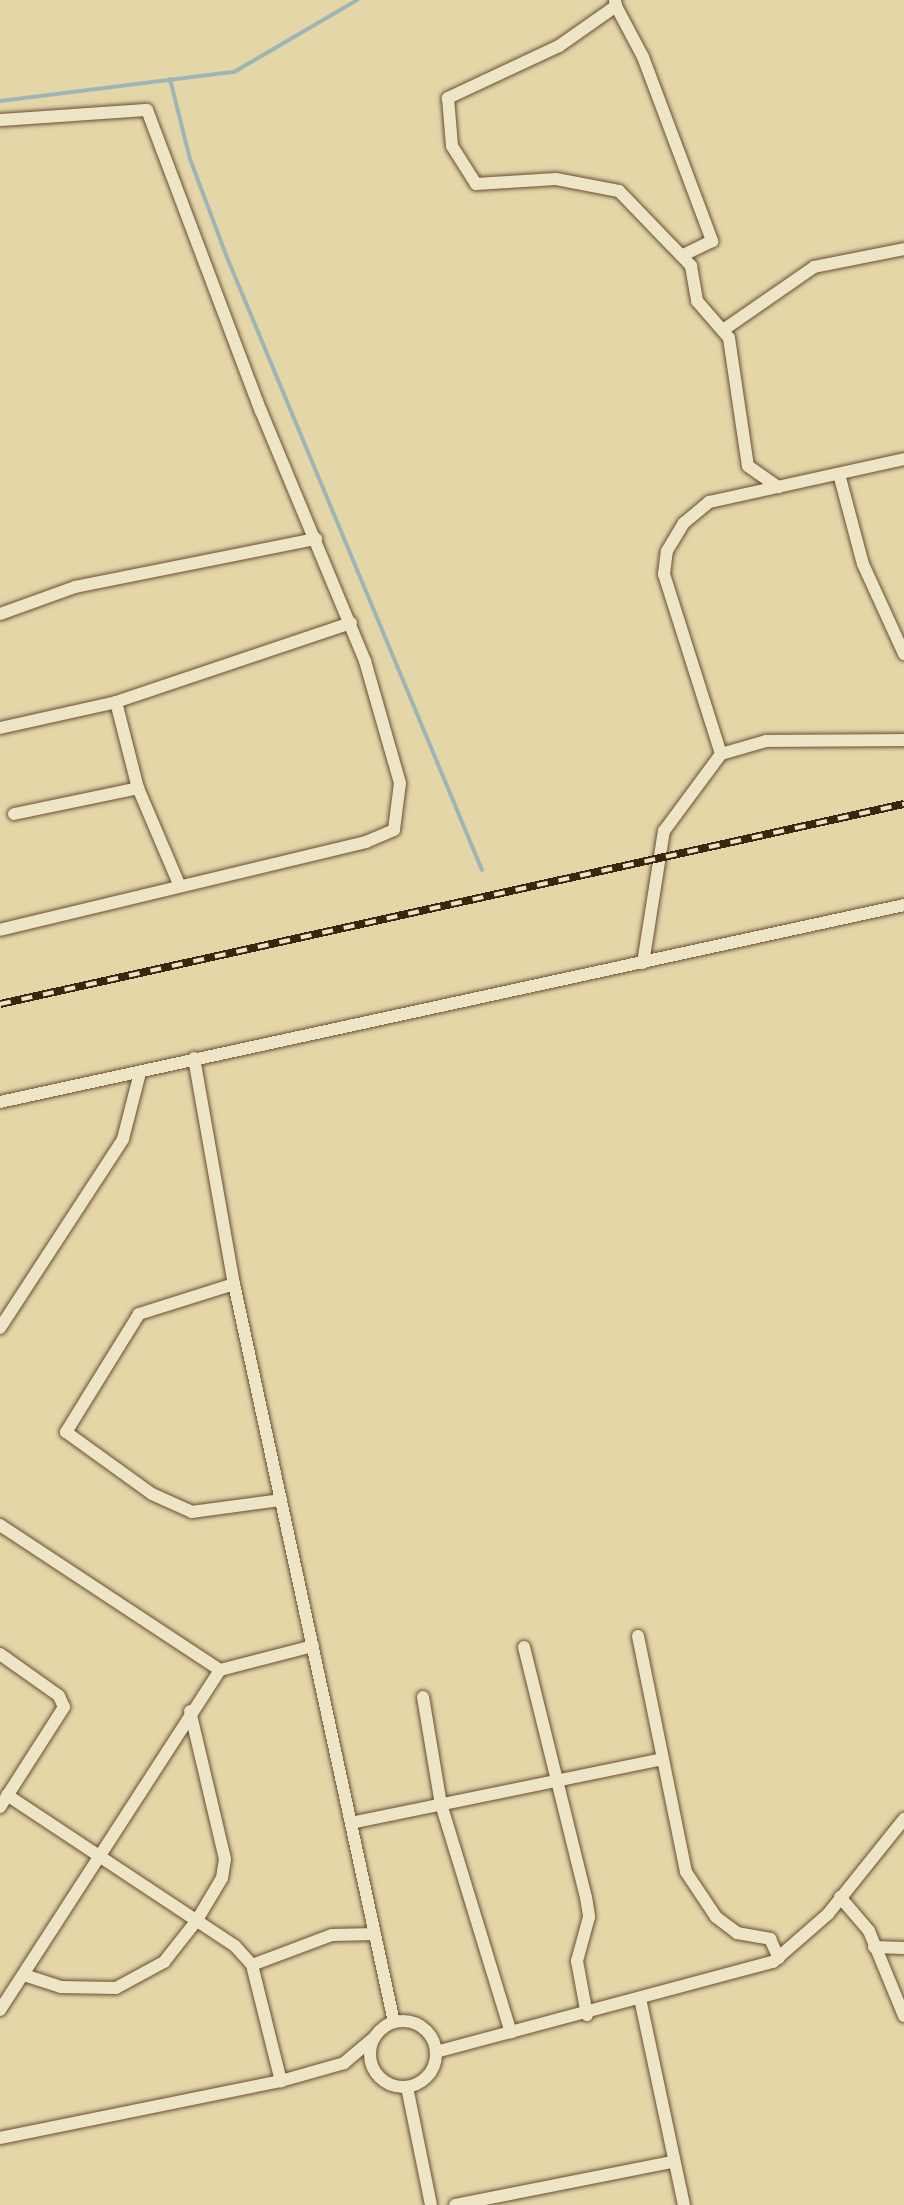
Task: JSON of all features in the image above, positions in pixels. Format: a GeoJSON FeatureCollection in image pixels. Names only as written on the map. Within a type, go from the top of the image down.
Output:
{"type":"FeatureCollection","features":[{"type":"Feature","properties":{"kind":"street"},"geometry":{"type":"LineString","coordinates":[[682,256],[712,241],[642,57],[615,3],[559,46],[448,98],[452,146],[476,184],[556,179],[619,191],[691,266],[697,301],[726,328],[748,466],[778,487]]}},
{"type":"Feature","properties":{"kind":"street"},"geometry":{"type":"LineString","coordinates":[[0,120],[147,110],[350,623],[398,760],[394,830],[312,857],[179,884],[0,930]]}},
{"type":"Feature","properties":{"kind":"street"},"geometry":{"type":"LineString","coordinates":[[726,328],[814,268],[904,249]]}},
{"type":"Feature","properties":{"kind":"street"},"geometry":{"type":"LineString","coordinates":[[721,754],[664,574],[667,551],[684,523],[709,502],[904,459]]}},
{"type":"Feature","properties":{"kind":"street"},"geometry":{"type":"LineString","coordinates":[[838,474],[862,564],[904,654]]}},
{"type":"Feature","properties":{"kind":"street"},"geometry":{"type":"LineString","coordinates":[[0,614],[74,587],[316,539]]}},
{"type":"Feature","properties":{"kind":"street"},"geometry":{"type":"LineString","coordinates":[[0,728],[116,702],[350,623]]}},
{"type":"Feature","properties":{"kind":"street"},"geometry":{"type":"LineString","coordinates":[[116,702],[138,788],[179,884]]}},
{"type":"Feature","properties":{"kind":"street"},"geometry":{"type":"LineString","coordinates":[[643,962],[664,831],[721,754],[766,741],[904,740]]}},
{"type":"Feature","properties":{"kind":"street"},"geometry":{"type":"LineString","coordinates":[[14,814],[138,788]]}},
{"type":"Feature","properties":{"kind":"street"},"geometry":{"type":"LineString","coordinates":[[0,1102],[904,905]]}},
{"type":"Feature","properties":{"kind":"street"},"geometry":{"type":"LineString","coordinates":[[194,1058],[234,1284],[394,2022]]}},
{"type":"Feature","properties":{"kind":"street"},"geometry":{"type":"LineString","coordinates":[[0,1328],[122,1139],[140,1074]]}},
{"type":"Feature","properties":{"kind":"street"},"geometry":{"type":"LineString","coordinates":[[234,1284],[139,1314],[66,1432],[152,1494],[192,1512],[281,1500]]}},
{"type":"Feature","properties":{"kind":"street"},"geometry":{"type":"LineString","coordinates":[[0,1525],[220,1670]]}},
{"type":"Feature","properties":{"kind":"street"},"geometry":{"type":"LineString","coordinates":[[638,1636],[691,1880],[716,1917],[737,1933],[770,1939],[780,1958]]}},
{"type":"Feature","properties":{"kind":"street"},"geometry":{"type":"LineString","coordinates":[[0,2010],[220,1670],[313,1646]]}},
{"type":"Feature","properties":{"kind":"street"},"geometry":{"type":"LineString","coordinates":[[524,1647],[590,1917],[578,1961],[587,2015]]}},
{"type":"Feature","properties":{"kind":"street"},"geometry":{"type":"LineString","coordinates":[[0,1654],[59,1696],[64,1707],[4,1801],[197,1920],[252,1965],[282,2081]]}},
{"type":"Feature","properties":{"kind":"street"},"geometry":{"type":"LineString","coordinates":[[423,1698],[442,1804],[510,2033]]}},
{"type":"Feature","properties":{"kind":"street"},"geometry":{"type":"LineString","coordinates":[[24,1975],[61,1987],[116,1988],[164,1962],[197,1920],[222,1878],[225,1859],[190,1712]]}},
{"type":"Feature","properties":{"kind":"street"},"geometry":{"type":"LineString","coordinates":[[351,1824],[663,1759]]}},
{"type":"Feature","properties":{"kind":"street"},"geometry":{"type":"LineString","coordinates":[[436,2052],[641,2002],[780,1958],[840,1898],[904,1819]]}},
{"type":"Feature","properties":{"kind":"street"},"geometry":{"type":"LineString","coordinates":[[840,1898],[874,1947],[904,2016]]}},
{"type":"Feature","properties":{"kind":"street"},"geometry":{"type":"LineString","coordinates":[[252,1965],[332,1935],[375,1934]]}},
{"type":"Feature","properties":{"kind":"street"},"geometry":{"type":"LineString","coordinates":[[874,1947],[904,1948]]}},
{"type":"Feature","properties":{"kind":"street"},"geometry":{"type":"LineString","coordinates":[[641,2002],[684,2205]]}},
{"type":"Feature","properties":{"kind":"street"},"geometry":{"type":"LineString","coordinates":[[0,2138],[282,2081],[344,2063],[394,2022],[419,2025],[436,2052],[430,2072],[408,2087]]}},
{"type":"Feature","properties":{"kind":"street"},"geometry":{"type":"LineString","coordinates":[[373,2039],[370,2060],[380,2078]]}},
{"type":"Feature","properties":{"kind":"street"},"geometry":{"type":"LineString","coordinates":[[344,2063],[408,2087]]}},
{"type":"Feature","properties":{"kind":"street"},"geometry":{"type":"LineString","coordinates":[[408,2087],[429,2198],[415,2205]]}},
{"type":"Feature","properties":{"kind":"street"},"geometry":{"type":"LineString","coordinates":[[455,2205],[674,2162]]}},
{"type":"Feature","properties":{"kind":"waterway"},"geometry":{"type":"LineString","coordinates":[[0,101],[234,72],[357,0]]}},
{"type":"Feature","properties":{"kind":"waterway"},"geometry":{"type":"LineString","coordinates":[[170,79],[190,159],[226,255],[482,870]]}},
{"type":"Feature","properties":{"kind":"railway"},"geometry":{"type":"LineString","coordinates":[[0,1004],[904,804]]}}]}
